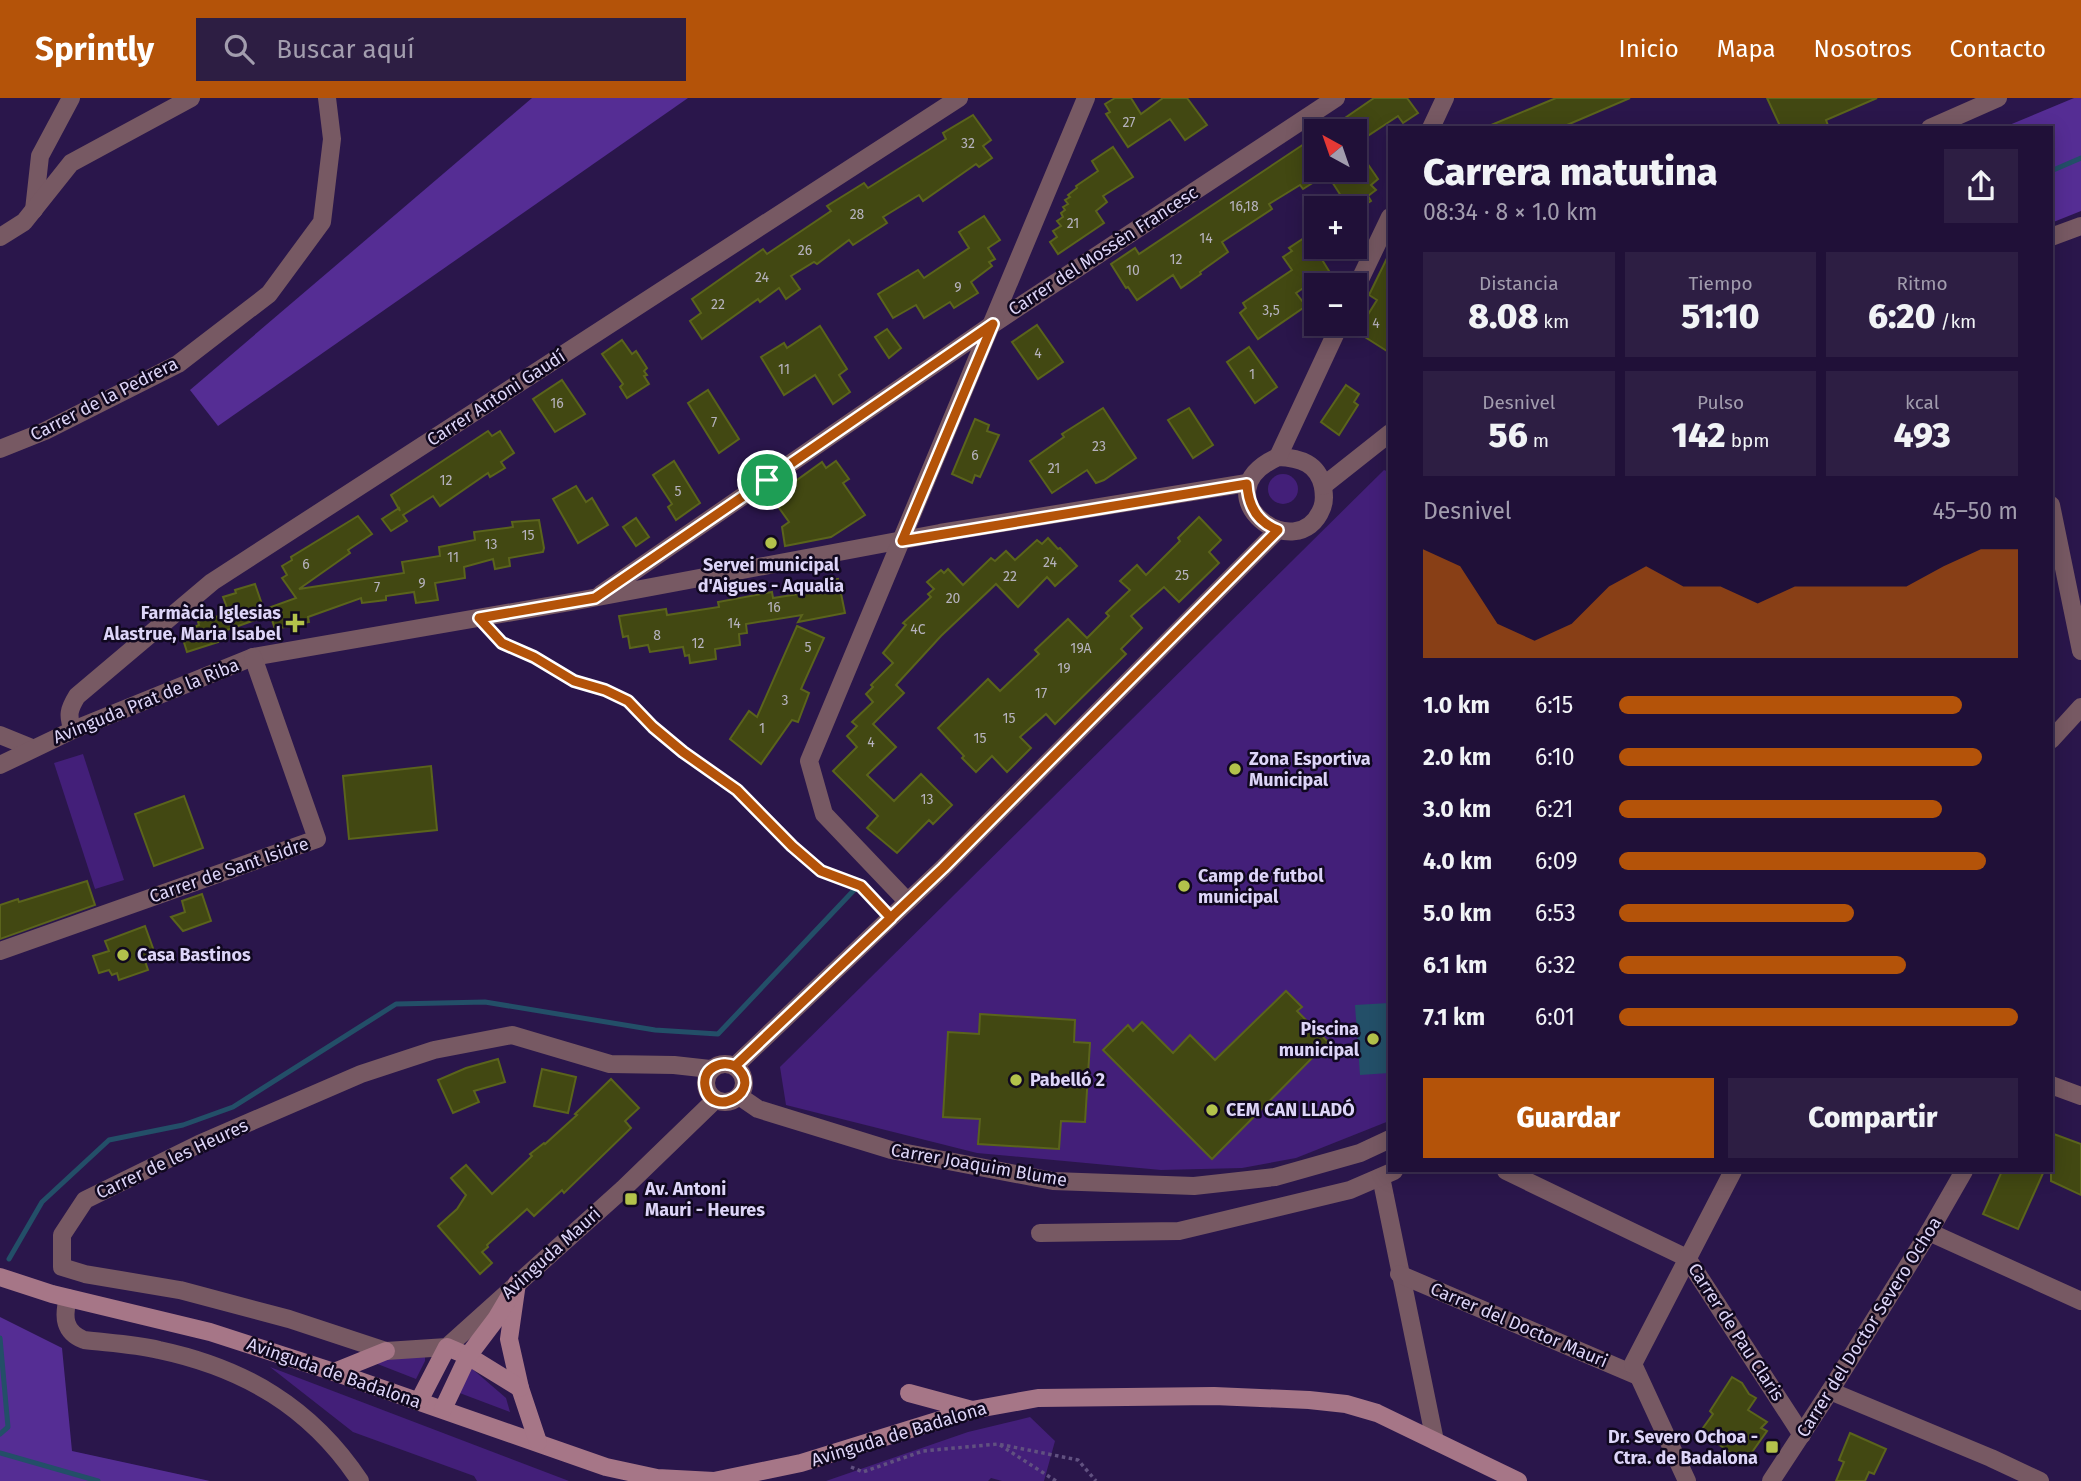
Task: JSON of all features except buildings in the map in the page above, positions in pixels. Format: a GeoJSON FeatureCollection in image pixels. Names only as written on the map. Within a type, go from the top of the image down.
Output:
{"type":"FeatureCollection","features":[{"type":"Feature","properties":{"kind":"street"},"geometry":{"type":"LineString","coordinates":[[34,210],[40,156],[71,98]]}},
{"type":"Feature","properties":{"kind":"street"},"geometry":{"type":"LineString","coordinates":[[0,237],[24,222],[71,163],[191,98]]}},
{"type":"Feature","properties":{"kind":"street","name":"Carrer de la Pedrera"},"geometry":{"type":"LineString","coordinates":[[0,449],[45,431],[178,364],[269,294],[322,222],[332,139],[327,98]]}},
{"type":"Feature","properties":{"kind":"street","name":"Carrer Antoni Gaudí"},"geometry":{"type":"LineString","coordinates":[[73,730],[68,719],[69,709],[77,696],[212,582],[959,98]]}},
{"type":"Feature","properties":{"kind":"street"},"geometry":{"type":"LineString","coordinates":[[907,901],[824,814],[810,761],[1086,98]]}},
{"type":"Feature","properties":{"kind":"street","name":"Carrer del Mossèn Francesc"},"geometry":{"type":"LineString","coordinates":[[595,598],[993,324],[1336,98]]}},
{"type":"Feature","properties":{"kind":"street"},"geometry":{"type":"LineString","coordinates":[[1432,126],[1445,98]]}},
{"type":"Feature","properties":{"kind":"street"},"geometry":{"type":"LineString","coordinates":[[1935,126],[1998,98]]}},
{"type":"Feature","properties":{"kind":"street"},"geometry":{"type":"LineString","coordinates":[[1363,273],[1388,221]]}},
{"type":"Feature","properties":{"kind":"street"},"geometry":{"type":"LineString","coordinates":[[2053,236],[2081,226]]}},
{"type":"Feature","properties":{"kind":"street"},"geometry":{"type":"LineString","coordinates":[[1278,457],[1334,336]]}},
{"type":"Feature","properties":{"kind":"street"},"geometry":{"type":"LineString","coordinates":[[1323,486],[1388,435]]}},
{"type":"Feature","properties":{"kind":"street"},"geometry":{"type":"LineString","coordinates":[[1278,457],[1306,462],[1314,468],[1323,486],[1323,506],[1313,522],[1294,532],[1278,530],[1260,519],[1248,496],[1247,484],[1258,468],[1278,457]]}},
{"type":"Feature","properties":{"kind":"street","name":"Avinguda Prat de la Riba"},"geometry":{"type":"LineString","coordinates":[[0,765],[73,730],[253,657],[902,541],[1247,484]]}},
{"type":"Feature","properties":{"kind":"street"},"geometry":{"type":"LineString","coordinates":[[2053,515],[2081,651]]}},
{"type":"Feature","properties":{"kind":"street"},"geometry":{"type":"LineString","coordinates":[[735,1066],[943,868],[1278,530]]}},
{"type":"Feature","properties":{"kind":"street","name":"Carrer de Sant Isidre"},"geometry":{"type":"LineString","coordinates":[[0,951],[317,839],[253,657]]}},
{"type":"Feature","properties":{"kind":"street"},"geometry":{"type":"LineString","coordinates":[[2053,738],[2081,707]]}},
{"type":"Feature","properties":{"kind":"street"},"geometry":{"type":"LineString","coordinates":[[0,735],[32,748]]}},
{"type":"Feature","properties":{"kind":"street","name":"Carrer de les Heures"},"geometry":{"type":"LineString","coordinates":[[447,1346],[386,1351],[289,1319],[180,1290],[85,1274],[62,1267],[62,1235],[85,1200],[106,1189],[199,1144],[361,1074],[434,1050],[512,1035],[610,1064],[674,1065],[710,1069]]}},
{"type":"Feature","properties":{"kind":"street"},"geometry":{"type":"LineString","coordinates":[[722,1063],[735,1066],[744,1080],[739,1096],[728,1102],[715,1100],[705,1086],[707,1074],[710,1069],[722,1063]]}},
{"type":"Feature","properties":{"kind":"street"},"geometry":{"type":"LineString","coordinates":[[2053,1086],[2081,1096]]}},
{"type":"Feature","properties":{"kind":"street","name":"Carrer Joaquim Blume"},"geometry":{"type":"LineString","coordinates":[[739,1096],[758,1110],[891,1150],[1053,1181],[1194,1186],[1275,1177],[1360,1153],[1388,1140]]}},
{"type":"Feature","properties":{"kind":"street","name":"Avinguda Mauri"},"geometry":{"type":"LineString","coordinates":[[447,1346],[623,1189],[715,1100]]}},
{"type":"Feature","properties":{"kind":"street","name":"Carrer de Pau Claris"},"geometry":{"type":"LineString","coordinates":[[1508,1172],[1688,1258],[1802,1435]]}},
{"type":"Feature","properties":{"kind":"street","name":"Carrer del Doctor Mauri"},"geometry":{"type":"LineString","coordinates":[[1638,1376],[1633,1364],[1732,1172]]}},
{"type":"Feature","properties":{"kind":"street","name":"Carrer del Doctor Severo Ochoa"},"geometry":{"type":"LineString","coordinates":[[1771,1481],[1929,1233],[1963,1172]]}},
{"type":"Feature","properties":{"kind":"street"},"geometry":{"type":"LineString","coordinates":[[1040,1233],[1179,1231],[1350,1190],[1387,1174]]}},
{"type":"Feature","properties":{"kind":"street","name":"Carrer del Doctor Mauri"},"geometry":{"type":"LineString","coordinates":[[1387,1174],[1399,1274],[1434,1441]]}},
{"type":"Feature","properties":{"kind":"street"},"geometry":{"type":"LineString","coordinates":[[1929,1233],[2081,1301]]}},
{"type":"Feature","properties":{"kind":"street","name":"Carrer del Doctor Mauri"},"geometry":{"type":"LineString","coordinates":[[1399,1274],[1638,1376]]}},
{"type":"Feature","properties":{"kind":"street","name":"Avinguda de Badalona"},"geometry":{"type":"LineString","coordinates":[[0,1277],[68,1298],[210,1332],[443,1409],[606,1467],[657,1478],[714,1481],[824,1457],[972,1410],[1038,1398],[1214,1396],[1309,1400],[1377,1413],[1518,1481]]}},
{"type":"Feature","properties":{"kind":"street"},"geometry":{"type":"LineString","coordinates":[[443,1409],[468,1356],[496,1319],[517,1283]]}},
{"type":"Feature","properties":{"kind":"street"},"geometry":{"type":"LineString","coordinates":[[517,1283],[509,1339],[520,1388],[538,1443]]}},
{"type":"Feature","properties":{"kind":"street"},"geometry":{"type":"LineString","coordinates":[[68,1298],[65,1322],[75,1336],[84,1340],[156,1349],[195,1359],[250,1381],[312,1422],[360,1481]]}},
{"type":"Feature","properties":{"kind":"street"},"geometry":{"type":"LineString","coordinates":[[419,1401],[447,1346],[520,1388]]}},
{"type":"Feature","properties":{"kind":"street"},"geometry":{"type":"LineString","coordinates":[[334,1372],[386,1351]]}},
{"type":"Feature","properties":{"kind":"street"},"geometry":{"type":"LineString","coordinates":[[1638,1376],[1687,1481]]}},
{"type":"Feature","properties":{"kind":"street"},"geometry":{"type":"LineString","coordinates":[[1830,1391],[2040,1481]]}},
{"type":"Feature","properties":{"kind":"street"},"geometry":{"type":"LineString","coordinates":[[909,1393],[972,1410]]}},
{"type":"Feature","properties":{"kind":"path"},"geometry":{"type":"LineString","coordinates":[[479,618],[502,643],[534,657],[574,681],[605,690],[628,701],[683,752],[737,790],[792,846],[821,871],[861,886],[891,918]]}},
{"type":"Feature","properties":{"kind":"path"},"geometry":{"type":"LineString","coordinates":[[998,1444],[1056,1481]]}},
{"type":"Feature","properties":{"kind":"path"},"geometry":{"type":"LineString","coordinates":[[824,1457],[863,1472],[923,1451],[998,1444],[1078,1460],[1096,1481]]}},
{"type":"Feature","properties":{"kind":"shaded area"},"geometry":{"type":"Polygon","coordinates":[[[532,98],[688,98],[218,426],[190,390],[532,98]]]}},
{"type":"Feature","properties":{"kind":"shaded area"},"geometry":{"type":"Polygon","coordinates":[[[2074,98],[2081,98],[2081,211],[2053,222],[2053,126],[2007,126],[2074,98]]]}},
{"type":"Feature","properties":{"kind":"shaded area","name":"Zona Esportiva Municipal"},"geometry":{"type":"Polygon","coordinates":[[[1384,470],[1388,472],[1388,1121],[1296,1158],[1242,1168],[1161,1170],[977,1153],[786,1105],[780,1067],[1384,470]]]}},
{"type":"Feature","properties":{"kind":"shaded area"},"geometry":{"type":"Polygon","coordinates":[[[1283,474],[1294,478],[1298,489],[1294,500],[1283,504],[1272,500],[1268,489],[1272,478],[1283,474]]]}},
{"type":"Feature","properties":{"kind":"shaded area"},"geometry":{"type":"Polygon","coordinates":[[[83,754],[124,880],[95,889],[54,763],[83,754]]]}},
{"type":"Feature","properties":{"kind":"shaded area"},"geometry":{"type":"Polygon","coordinates":[[[0,1317],[62,1348],[72,1451],[210,1481],[0,1481],[0,1317]]]}},
{"type":"Feature","properties":{"kind":"shaded area"},"geometry":{"type":"Polygon","coordinates":[[[425,1357],[416,1379],[375,1363],[379,1359],[425,1357]]]}},
{"type":"Feature","properties":{"kind":"shaded area"},"geometry":{"type":"Polygon","coordinates":[[[270,1367],[569,1481],[477,1481],[474,1476],[353,1432],[270,1367]]]}},
{"type":"Feature","properties":{"kind":"shaded area"},"geometry":{"type":"Polygon","coordinates":[[[470,1367],[506,1398],[510,1412],[457,1392],[470,1367]]]}},
{"type":"Feature","properties":{"kind":"shaded area"},"geometry":{"type":"Polygon","coordinates":[[[1030,1417],[1055,1441],[1044,1481],[1002,1481],[991,1478],[988,1481],[826,1481],[968,1432],[1030,1417]]]}},
{"type":"Feature","properties":{"kind":"water","name":"Piscina municipal"},"geometry":{"type":"Polygon","coordinates":[[[1388,1003],[1388,1073],[1360,1075],[1355,1005],[1388,1003]]]}},
{"type":"Feature","properties":{"kind":"waterway"},"geometry":{"type":"LineString","coordinates":[[2053,170],[2081,158]]}},
{"type":"Feature","properties":{"kind":"waterway"},"geometry":{"type":"LineString","coordinates":[[9,1259],[42,1202],[109,1140],[183,1125],[233,1107],[396,1004],[485,1002],[655,1030],[718,1034],[856,888]]}},
{"type":"Feature","properties":{"kind":"waterway"},"geometry":{"type":"LineString","coordinates":[[0,1338],[8,1427],[0,1434]]}},
{"type":"Feature","properties":{"kind":"waterway"},"geometry":{"type":"LineString","coordinates":[[0,1453],[98,1481]]}},
{"type":"Feature","properties":{"kind":"place","name":"Servei municipal d'Aigues - Aqualia"},"geometry":{"type":"Point","coordinates":[771,543]}},
{"type":"Feature","properties":{"kind":"place","name":"Farmàcia Iglesias Alastrue, Maria Isabel"},"geometry":{"type":"Point","coordinates":[295,623]}},
{"type":"Feature","properties":{"kind":"place","name":"Zona Esportiva Municipal"},"geometry":{"type":"Point","coordinates":[1235,769]}},
{"type":"Feature","properties":{"kind":"place","name":"Camp de futbol municipal"},"geometry":{"type":"Point","coordinates":[1184,886]}},
{"type":"Feature","properties":{"kind":"place","name":"Casa Bastinos"},"geometry":{"type":"Point","coordinates":[123,955]}},
{"type":"Feature","properties":{"kind":"place","name":"Piscina municipal"},"geometry":{"type":"Point","coordinates":[1373,1039]}},
{"type":"Feature","properties":{"kind":"place","name":"Pabelló 2"},"geometry":{"type":"Point","coordinates":[1016,1080]}},
{"type":"Feature","properties":{"kind":"place","name":"CEM CAN LLADÓ"},"geometry":{"type":"Point","coordinates":[1212,1110]}},
{"type":"Feature","properties":{"kind":"place","name":"Av. Antoni Mauri - Heures"},"geometry":{"type":"Point","coordinates":[631,1199]}},
{"type":"Feature","properties":{"kind":"place","name":"Dr. Severo Ochoa - Ctra. de Badalona"},"geometry":{"type":"Point","coordinates":[1772,1447]}},
{"type":"Feature","properties":{"kind":"route"},"geometry":{"type":"LineString","coordinates":[[767,480],[595,598],[479,618],[502,643],[534,657],[574,681],[605,690],[628,701],[683,752],[737,790],[792,846],[821,871],[861,886],[891,918],[735,1066],[722,1063],[710,1069],[705,1086],[715,1100],[722,1102],[734,1100],[743,1091],[744,1080],[735,1066],[787,1016],[891,918],[907,901],[943,868],[1278,530],[1260,519],[1252,508],[1247,484],[902,541],[993,324],[767,480]]}}]}
